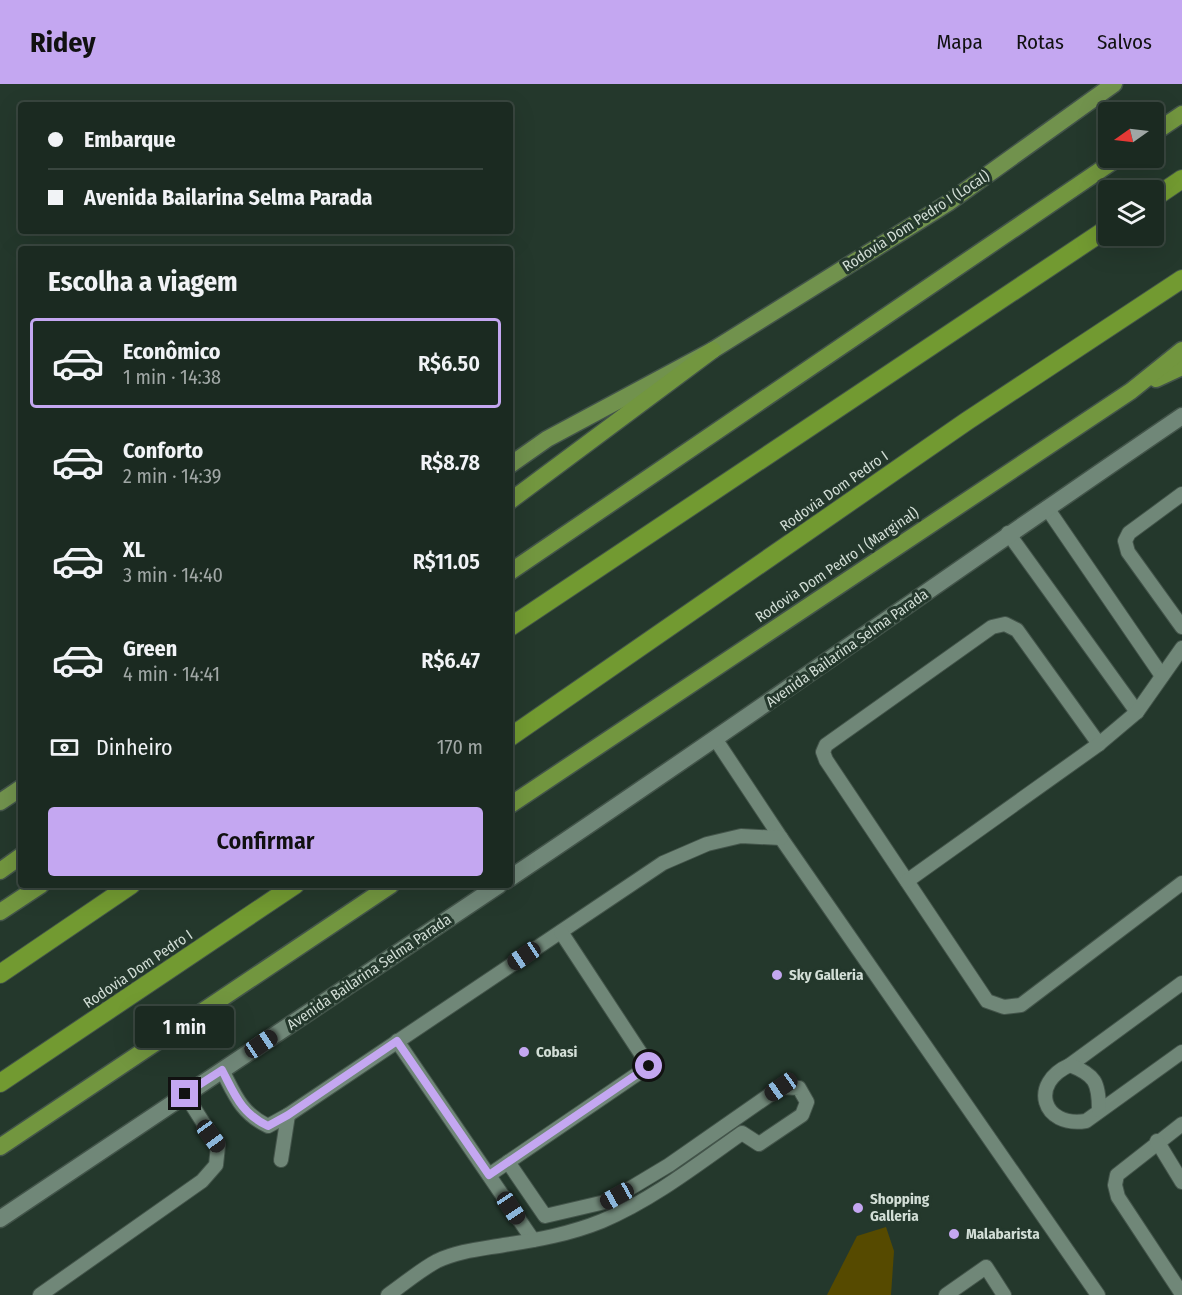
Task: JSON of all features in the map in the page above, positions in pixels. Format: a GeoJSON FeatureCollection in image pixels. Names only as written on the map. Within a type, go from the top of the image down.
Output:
{"type":"FeatureCollection","features":[{"type":"Feature","properties":{"kind":"highway"},"geometry":{"type":"LineString","coordinates":[[1164,126],[1182,114]]}},
{"type":"Feature","properties":{"kind":"highway"},"geometry":{"type":"LineString","coordinates":[[513,570],[1103,168]]}},
{"type":"Feature","properties":{"kind":"highway"},"geometry":{"type":"LineString","coordinates":[[1164,191],[1182,179]]}},
{"type":"Feature","properties":{"kind":"highway"},"geometry":{"type":"LineString","coordinates":[[513,625],[1098,235]]}},
{"type":"Feature","properties":{"kind":"highway","name":"Rodovia Dom Pedro I"},"geometry":{"type":"LineString","coordinates":[[513,735],[967,422],[1182,279]]}},
{"type":"Feature","properties":{"kind":"highway"},"geometry":{"type":"LineString","coordinates":[[513,499],[713,350]]}},
{"type":"Feature","properties":{"kind":"highway","name":"Rodovia Dom Pedro I (Marginal)"},"geometry":{"type":"LineString","coordinates":[[513,804],[1131,391],[1182,350]]}},
{"type":"Feature","properties":{"kind":"highway"},"geometry":{"type":"LineString","coordinates":[[1131,391],[1182,367]]}},
{"type":"Feature","properties":{"kind":"highway"},"geometry":{"type":"LineString","coordinates":[[0,871],[18,858]]}},
{"type":"Feature","properties":{"kind":"highway"},"geometry":{"type":"LineString","coordinates":[[0,912],[36,888]]}},
{"type":"Feature","properties":{"kind":"highway"},"geometry":{"type":"LineString","coordinates":[[0,974],[127,888]]}},
{"type":"Feature","properties":{"kind":"highway","name":"Rodovia Dom Pedro I"},"geometry":{"type":"LineString","coordinates":[[0,1083],[291,888]]}},
{"type":"Feature","properties":{"kind":"highway"},"geometry":{"type":"LineString","coordinates":[[0,1147],[387,888]]}},
{"type":"Feature","properties":{"kind":"main road","name":"Rodovia Dom Pedro I (Local)"},"geometry":{"type":"LineString","coordinates":[[513,463],[547,439],[713,350],[948,203],[1114,84]]}},
{"type":"Feature","properties":{"kind":"main road"},"geometry":{"type":"LineString","coordinates":[[0,802],[18,790]]}},
{"type":"Feature","properties":{"kind":"street","name":"Avenida Bailarina Selma Parada"},"geometry":{"type":"LineString","coordinates":[[513,876],[716,740],[1008,533],[1182,416]]}},
{"type":"Feature","properties":{"kind":"street","name":"Avenida Bailarina Selma Parada"},"geometry":{"type":"LineString","coordinates":[[0,1219],[495,888]]}},
{"type":"Feature","properties":{"kind":"lane"},"geometry":{"type":"LineString","coordinates":[[1182,494],[1129,533],[1125,541],[1128,552],[1182,627]]}},
{"type":"Feature","properties":{"kind":"lane"},"geometry":{"type":"LineString","coordinates":[[1047,508],[1162,676]]}},
{"type":"Feature","properties":{"kind":"lane"},"geometry":{"type":"LineString","coordinates":[[1008,533],[1137,712]]}},
{"type":"Feature","properties":{"kind":"lane"},"geometry":{"type":"LineString","coordinates":[[1099,744],[1017,630],[1005,624],[992,627],[826,745],[823,752],[826,760],[987,1001],[1004,1007],[1021,1005],[1182,883]]}},
{"type":"Feature","properties":{"kind":"lane"},"geometry":{"type":"LineString","coordinates":[[907,881],[1099,744],[1137,712],[1182,648]]}},
{"type":"Feature","properties":{"kind":"lane"},"geometry":{"type":"LineString","coordinates":[[716,740],[781,838],[1098,1295]]}},
{"type":"Feature","properties":{"kind":"lane"},"geometry":{"type":"LineString","coordinates":[[222,1070],[238,1102],[250,1118],[268,1126],[288,1115],[663,863],[707,844],[741,836],[781,838]]}},
{"type":"Feature","properties":{"kind":"lane"},"geometry":{"type":"LineString","coordinates":[[489,1175],[649,1066],[561,932]]}},
{"type":"Feature","properties":{"kind":"lane"},"geometry":{"type":"LineString","coordinates":[[1182,983],[1070,1065],[1055,1071],[1046,1085],[1046,1102],[1054,1116],[1070,1123],[1086,1121],[1182,1052]]}},
{"type":"Feature","properties":{"kind":"lane"},"geometry":{"type":"LineString","coordinates":[[397,1041],[534,1240]]}},
{"type":"Feature","properties":{"kind":"lane"},"geometry":{"type":"LineString","coordinates":[[1070,1065],[1088,1072],[1099,1090],[1099,1110]]}},
{"type":"Feature","properties":{"kind":"lane"},"geometry":{"type":"LineString","coordinates":[[388,1295],[436,1262],[458,1254],[534,1240],[601,1222],[627,1209],[742,1134],[759,1144],[802,1115],[807,1102],[799,1088],[781,1087],[669,1165],[613,1198],[605,1202],[545,1216],[508,1162]]}},
{"type":"Feature","properties":{"kind":"lane"},"geometry":{"type":"LineString","coordinates":[[40,1295],[202,1181],[216,1165],[218,1146],[185,1094]]}},
{"type":"Feature","properties":{"kind":"lane"},"geometry":{"type":"LineString","coordinates":[[281,1160],[288,1115]]}},
{"type":"Feature","properties":{"kind":"lane"},"geometry":{"type":"LineString","coordinates":[[1182,1124],[1117,1175],[1114,1185],[1118,1197],[1182,1294]]}},
{"type":"Feature","properties":{"kind":"lane"},"geometry":{"type":"LineString","coordinates":[[1157,1142],[1182,1182]]}},
{"type":"Feature","properties":{"kind":"lane"},"geometry":{"type":"LineString","coordinates":[[946,1295],[986,1267],[1004,1295]]}},
{"type":"Feature","properties":{"kind":"lane"},"geometry":{"type":"LineString","coordinates":[[411,1295],[412,1279]]}},
{"type":"Feature","properties":{"kind":"shaded area"},"geometry":{"type":"Polygon","coordinates":[[[886,1227],[894,1251],[891,1295],[827,1295],[857,1236],[886,1227]]]}},
{"type":"Feature","properties":{"kind":"place","name":"Sky Galleria"},"geometry":{"type":"Point","coordinates":[777,975]}},
{"type":"Feature","properties":{"kind":"place","name":"Cobasi"},"geometry":{"type":"Point","coordinates":[524,1052]}},
{"type":"Feature","properties":{"kind":"place","name":"Shopping Galleria"},"geometry":{"type":"Point","coordinates":[858,1208]}},
{"type":"Feature","properties":{"kind":"place","name":"Malabarista"},"geometry":{"type":"Point","coordinates":[954,1234]}},
{"type":"Feature","properties":{"kind":"route"},"geometry":{"type":"LineString","coordinates":[[185,1094],[222,1070],[238,1102],[250,1118],[268,1126],[288,1115],[397,1041],[489,1175],[649,1066]]}}]}
